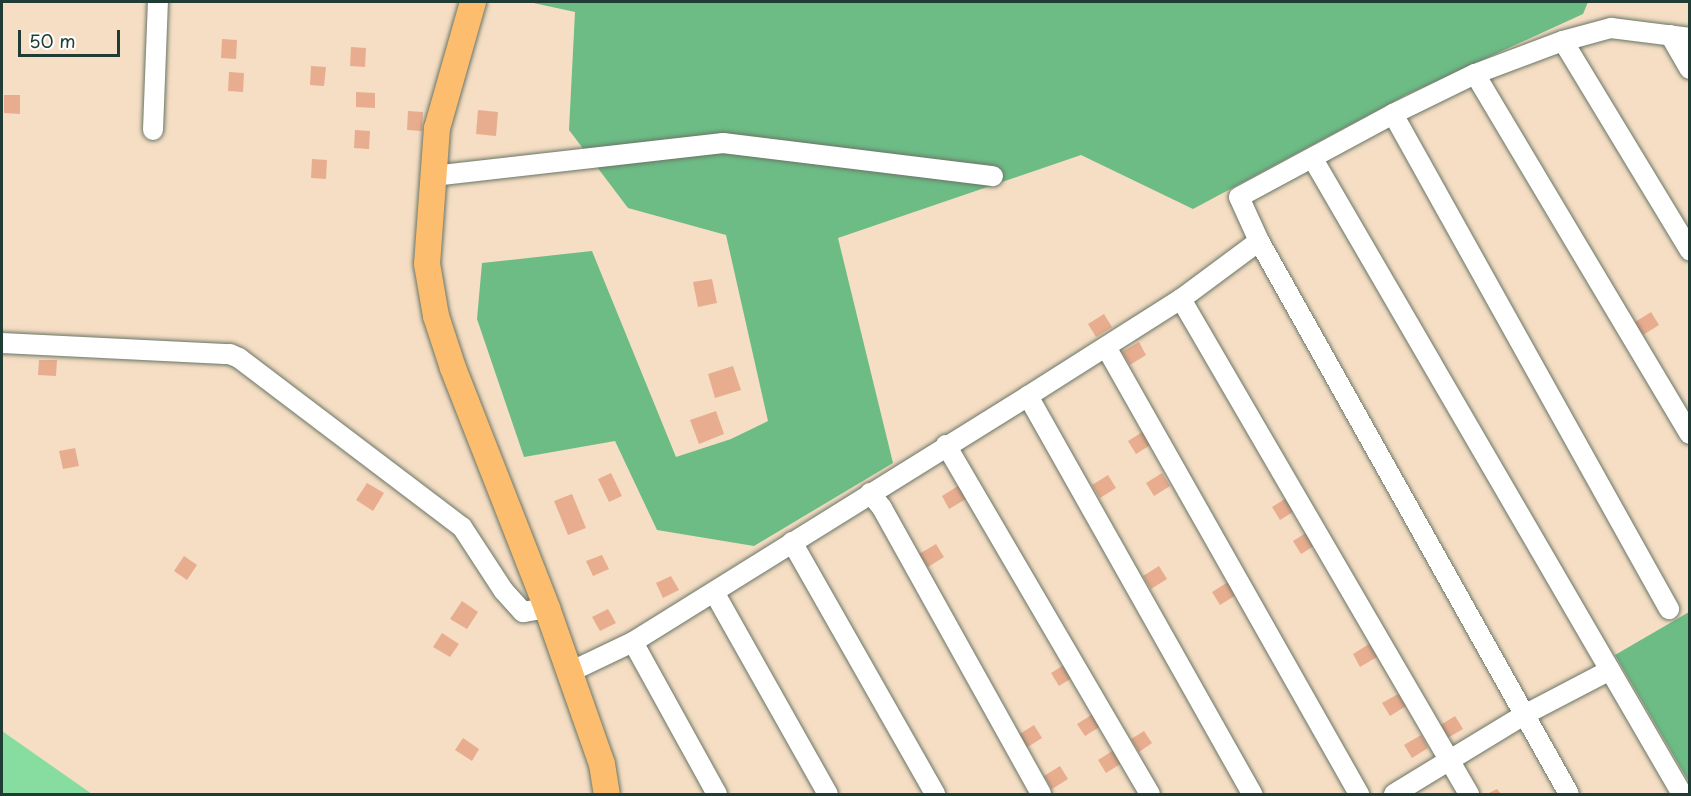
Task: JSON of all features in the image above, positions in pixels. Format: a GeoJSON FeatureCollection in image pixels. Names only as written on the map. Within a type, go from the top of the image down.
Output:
{"type":"FeatureCollection","features":[{"type":"Feature","properties":{"kind":"main road"},"geometry":{"type":"LineString","coordinates":[[473,2],[437,128],[427,264],[436,316],[453,368],[547,608],[602,764],[607,795]]}},
{"type":"Feature","properties":{"kind":"street"},"geometry":{"type":"LineString","coordinates":[[153,130],[158,2]]}},
{"type":"Feature","properties":{"kind":"street"},"geometry":{"type":"LineString","coordinates":[[1569,795],[1258,242],[1239,197],[1393,114],[1475,74],[1563,41],[1611,28],[1689,38]]}},
{"type":"Feature","properties":{"kind":"street"},"geometry":{"type":"LineString","coordinates":[[1670,35],[1689,69]]}},
{"type":"Feature","properties":{"kind":"street"},"geometry":{"type":"LineString","coordinates":[[1563,41],[1689,250]]}},
{"type":"Feature","properties":{"kind":"street"},"geometry":{"type":"LineString","coordinates":[[1475,74],[1689,434]]}},
{"type":"Feature","properties":{"kind":"street"},"geometry":{"type":"LineString","coordinates":[[1393,114],[1669,609]]}},
{"type":"Feature","properties":{"kind":"street"},"geometry":{"type":"LineString","coordinates":[[433,176],[723,143],[993,176]]}},
{"type":"Feature","properties":{"kind":"street"},"geometry":{"type":"LineString","coordinates":[[1313,159],[1682,795]]}},
{"type":"Feature","properties":{"kind":"street"},"geometry":{"type":"LineString","coordinates":[[570,672],[633,642],[1028,396],[1181,299],[1258,242]]}},
{"type":"Feature","properties":{"kind":"street"},"geometry":{"type":"LineString","coordinates":[[1181,299],[1469,795]]}},
{"type":"Feature","properties":{"kind":"street"},"geometry":{"type":"LineString","coordinates":[[2,343],[230,354],[239,358],[462,527],[503,590],[523,612],[547,608]]}},
{"type":"Feature","properties":{"kind":"street"},"geometry":{"type":"LineString","coordinates":[[1106,347],[1359,795]]}},
{"type":"Feature","properties":{"kind":"street"},"geometry":{"type":"LineString","coordinates":[[1028,396],[1252,795]]}},
{"type":"Feature","properties":{"kind":"street"},"geometry":{"type":"LineString","coordinates":[[946,445],[1150,795]]}},
{"type":"Feature","properties":{"kind":"street"},"geometry":{"type":"LineString","coordinates":[[870,493],[882,508],[1041,795]]}},
{"type":"Feature","properties":{"kind":"street"},"geometry":{"type":"LineString","coordinates":[[792,542],[935,795]]}},
{"type":"Feature","properties":{"kind":"street"},"geometry":{"type":"LineString","coordinates":[[714,592],[828,795]]}},
{"type":"Feature","properties":{"kind":"street"},"geometry":{"type":"LineString","coordinates":[[633,642],[717,795]]}},
{"type":"Feature","properties":{"kind":"street"},"geometry":{"type":"LineString","coordinates":[[1394,795],[1449,759],[1524,715],[1610,670]]}},
{"type":"Feature","properties":{"kind":"green space"},"geometry":{"type":"Polygon","coordinates":[[[529,2],[1588,2],[1583,14],[1406,95],[1193,209],[1081,155],[838,238],[893,463],[754,546],[657,530],[615,441],[524,457],[477,319],[482,263],[592,251],[676,457],[731,439],[768,421],[726,235],[628,208],[569,130],[575,12],[529,2]]]}},
{"type":"Feature","properties":{"kind":"green space"},"geometry":{"type":"Polygon","coordinates":[[[1689,612],[1689,782],[1615,655],[1689,612]]]}},
{"type":"Feature","properties":{"kind":"green space"},"geometry":{"type":"Polygon","coordinates":[[[2,731],[92,794],[2,794],[2,731]]]}},
{"type":"Feature","properties":{"kind":"building"},"geometry":{"type":"Polygon","coordinates":[[[222,39],[237,40],[236,59],[221,58],[222,39]]]}},
{"type":"Feature","properties":{"kind":"building"},"geometry":{"type":"Polygon","coordinates":[[[351,47],[366,48],[365,67],[350,66],[351,47]]]}},
{"type":"Feature","properties":{"kind":"building"},"geometry":{"type":"Polygon","coordinates":[[[311,66],[326,67],[324,86],[310,85],[311,66]]]}},
{"type":"Feature","properties":{"kind":"building"},"geometry":{"type":"Polygon","coordinates":[[[229,72],[244,73],[243,92],[228,91],[229,72]]]}},
{"type":"Feature","properties":{"kind":"building"},"geometry":{"type":"Polygon","coordinates":[[[356,92],[375,93],[375,108],[356,107],[356,92]]]}},
{"type":"Feature","properties":{"kind":"building"},"geometry":{"type":"Polygon","coordinates":[[[4,95],[20,95],[20,114],[4,113],[4,95]]]}},
{"type":"Feature","properties":{"kind":"building"},"geometry":{"type":"Polygon","coordinates":[[[478,110],[498,112],[496,136],[476,134],[478,110]]]}},
{"type":"Feature","properties":{"kind":"building"},"geometry":{"type":"Polygon","coordinates":[[[408,111],[423,112],[422,131],[407,130],[408,111]]]}},
{"type":"Feature","properties":{"kind":"building"},"geometry":{"type":"Polygon","coordinates":[[[355,130],[370,131],[369,149],[354,148],[355,130]]]}},
{"type":"Feature","properties":{"kind":"building"},"geometry":{"type":"Polygon","coordinates":[[[312,159],[327,160],[326,179],[311,178],[312,159]]]}},
{"type":"Feature","properties":{"kind":"building"},"geometry":{"type":"Polygon","coordinates":[[[712,279],[717,303],[698,307],[693,282],[712,279]]]}},
{"type":"Feature","properties":{"kind":"building"},"geometry":{"type":"Polygon","coordinates":[[[1651,312],[1659,325],[1643,335],[1635,322],[1651,312]]]}},
{"type":"Feature","properties":{"kind":"building"},"geometry":{"type":"Polygon","coordinates":[[[1104,314],[1112,327],[1096,337],[1088,324],[1104,314]]]}},
{"type":"Feature","properties":{"kind":"building"},"geometry":{"type":"Polygon","coordinates":[[[1139,342],[1146,355],[1130,365],[1122,352],[1139,342]]]}},
{"type":"Feature","properties":{"kind":"building"},"geometry":{"type":"Polygon","coordinates":[[[39,360],[57,360],[56,376],[38,375],[39,360]]]}},
{"type":"Feature","properties":{"kind":"building"},"geometry":{"type":"Polygon","coordinates":[[[733,366],[741,390],[715,398],[708,374],[733,366]]]}},
{"type":"Feature","properties":{"kind":"building"},"geometry":{"type":"Polygon","coordinates":[[[716,411],[724,434],[699,444],[690,420],[716,411]]]}},
{"type":"Feature","properties":{"kind":"building"},"geometry":{"type":"Polygon","coordinates":[[[1144,431],[1152,444],[1136,454],[1128,441],[1144,431]]]}},
{"type":"Feature","properties":{"kind":"building"},"geometry":{"type":"Polygon","coordinates":[[[75,448],[79,466],[63,469],[59,451],[75,448]]]}},
{"type":"Feature","properties":{"kind":"building"},"geometry":{"type":"Polygon","coordinates":[[[611,473],[622,496],[609,502],[598,479],[611,473]]]}},
{"type":"Feature","properties":{"kind":"building"},"geometry":{"type":"Polygon","coordinates":[[[1162,473],[1170,486],[1154,496],[1146,483],[1162,473]]]}},
{"type":"Feature","properties":{"kind":"building"},"geometry":{"type":"Polygon","coordinates":[[[1108,475],[1116,488],[1100,498],[1092,485],[1108,475]]]}},
{"type":"Feature","properties":{"kind":"building"},"geometry":{"type":"Polygon","coordinates":[[[367,483],[384,493],[373,511],[356,500],[367,483]]]}},
{"type":"Feature","properties":{"kind":"building"},"geometry":{"type":"Polygon","coordinates":[[[958,486],[966,499],[949,509],[942,496],[958,486]]]}},
{"type":"Feature","properties":{"kind":"building"},"geometry":{"type":"Polygon","coordinates":[[[572,494],[586,528],[568,535],[554,501],[572,494]]]}},
{"type":"Feature","properties":{"kind":"building"},"geometry":{"type":"Polygon","coordinates":[[[1288,497],[1296,510],[1280,520],[1272,507],[1288,497]]]}},
{"type":"Feature","properties":{"kind":"building"},"geometry":{"type":"Polygon","coordinates":[[[1309,531],[1317,544],[1301,554],[1293,541],[1309,531]]]}},
{"type":"Feature","properties":{"kind":"building"},"geometry":{"type":"Polygon","coordinates":[[[936,544],[944,557],[928,567],[919,554],[936,544]]]}},
{"type":"Feature","properties":{"kind":"building"},"geometry":{"type":"Polygon","coordinates":[[[602,555],[609,569],[593,576],[586,561],[602,555]]]}},
{"type":"Feature","properties":{"kind":"building"},"geometry":{"type":"Polygon","coordinates":[[[184,556],[197,565],[187,580],[174,571],[184,556]]]}},
{"type":"Feature","properties":{"kind":"building"},"geometry":{"type":"Polygon","coordinates":[[[1159,566],[1167,579],[1151,589],[1143,576],[1159,566]]]}},
{"type":"Feature","properties":{"kind":"building"},"geometry":{"type":"Polygon","coordinates":[[[671,576],[679,590],[663,598],[656,583],[671,576]]]}},
{"type":"Feature","properties":{"kind":"building"},"geometry":{"type":"Polygon","coordinates":[[[1228,582],[1236,595],[1220,605],[1212,592],[1228,582]]]}},
{"type":"Feature","properties":{"kind":"building"},"geometry":{"type":"Polygon","coordinates":[[[462,601],[478,612],[467,629],[450,619],[462,601]]]}},
{"type":"Feature","properties":{"kind":"building"},"geometry":{"type":"Polygon","coordinates":[[[608,609],[616,623],[600,631],[592,617],[608,609]]]}},
{"type":"Feature","properties":{"kind":"building"},"geometry":{"type":"Polygon","coordinates":[[[442,633],[459,644],[450,657],[433,647],[442,633]]]}},
{"type":"Feature","properties":{"kind":"building"},"geometry":{"type":"Polygon","coordinates":[[[1369,644],[1377,657],[1360,667],[1353,654],[1369,644]]]}},
{"type":"Feature","properties":{"kind":"building"},"geometry":{"type":"Polygon","coordinates":[[[1067,663],[1075,676],[1059,686],[1051,673],[1067,663]]]}},
{"type":"Feature","properties":{"kind":"building"},"geometry":{"type":"Polygon","coordinates":[[[1398,694],[1406,706],[1390,716],[1382,703],[1398,694]]]}},
{"type":"Feature","properties":{"kind":"building"},"geometry":{"type":"Polygon","coordinates":[[[1093,714],[1101,726],[1085,736],[1077,724],[1093,714]]]}},
{"type":"Feature","properties":{"kind":"building"},"geometry":{"type":"Polygon","coordinates":[[[1455,716],[1463,729],[1446,739],[1439,726],[1455,716]]]}},
{"type":"Feature","properties":{"kind":"building"},"geometry":{"type":"Polygon","coordinates":[[[1034,725],[1042,738],[1026,748],[1018,735],[1034,725]]]}},
{"type":"Feature","properties":{"kind":"building"},"geometry":{"type":"Polygon","coordinates":[[[1144,731],[1152,743],[1139,752],[1131,739],[1144,731]]]}},
{"type":"Feature","properties":{"kind":"building"},"geometry":{"type":"Polygon","coordinates":[[[1421,735],[1428,748],[1412,758],[1404,745],[1421,735]]]}},
{"type":"Feature","properties":{"kind":"building"},"geometry":{"type":"Polygon","coordinates":[[[463,738],[479,749],[472,761],[455,750],[463,738]]]}},
{"type":"Feature","properties":{"kind":"building"},"geometry":{"type":"Polygon","coordinates":[[[1114,750],[1122,763],[1106,773],[1098,760],[1114,750]]]}},
{"type":"Feature","properties":{"kind":"building"},"geometry":{"type":"Polygon","coordinates":[[[1060,766],[1068,779],[1052,789],[1044,776],[1060,766]]]}},
{"type":"Feature","properties":{"kind":"building"},"geometry":{"type":"Polygon","coordinates":[[[1497,789],[1501,794],[1487,794],[1497,789]]]}}]}
